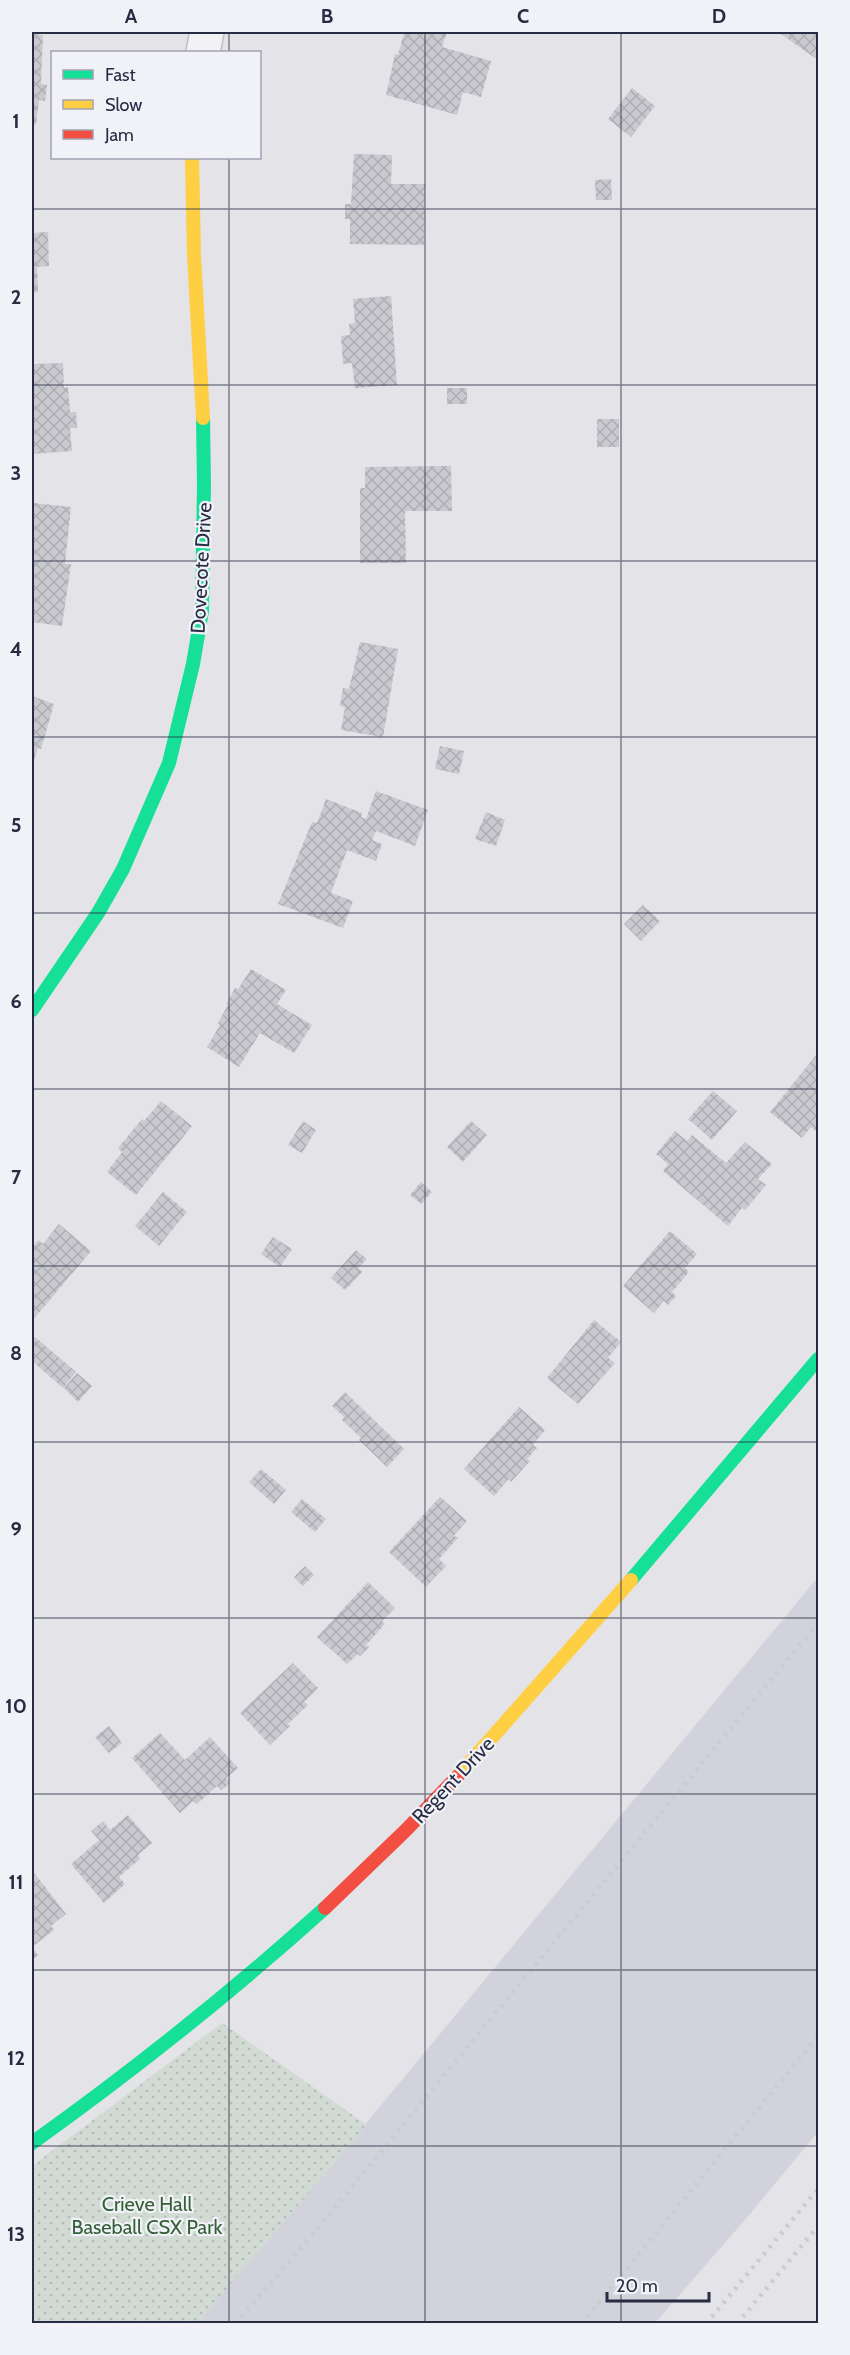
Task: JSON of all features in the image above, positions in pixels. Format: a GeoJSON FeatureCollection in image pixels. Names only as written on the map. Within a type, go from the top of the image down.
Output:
{"type":"FeatureCollection","features":[{"type":"Feature","properties":{"kind":"street"},"geometry":{"type":"LineString","coordinates":[[203,51],[207,32]]}},
{"type":"Feature","properties":{"kind":"street","name":"Dovecote Drive"},"geometry":{"type":"LineString","coordinates":[[32,1010],[98,913],[123,869],[169,763],[193,664],[202,611],[204,486],[192,159]]}},
{"type":"Feature","properties":{"kind":"street","name":"Regent Drive"},"geometry":{"type":"LineString","coordinates":[[32,2143],[182,2031],[294,1936],[384,1852],[518,1711],[672,1535],[819,1359]]}},
{"type":"Feature","properties":{"kind":"shaded area"},"geometry":{"type":"Polygon","coordinates":[[[818,1577],[818,2132],[744,2221],[655,2323],[195,2324],[305,2197],[818,1577]]]}},
{"type":"Feature","properties":{"kind":"green space","name":"Crieve Hall Baseball CSX Park"},"geometry":{"type":"Polygon","coordinates":[[[222,2023],[367,2125],[197,2323],[32,2323],[32,2166],[222,2023]]]}},
{"type":"Feature","properties":{"kind":"building"},"geometry":{"type":"Polygon","coordinates":[[[447,32],[442,47],[491,61],[481,97],[463,92],[457,115],[386,95],[395,54],[398,55],[404,33],[447,32]]]}},
{"type":"Feature","properties":{"kind":"building"},"geometry":{"type":"Polygon","coordinates":[[[778,32],[818,32],[818,60],[778,32]]]}},
{"type":"Feature","properties":{"kind":"building"},"geometry":{"type":"Polygon","coordinates":[[[32,34],[43,35],[41,84],[47,85],[45,101],[39,100],[36,125],[32,124],[32,34]]]}},
{"type":"Feature","properties":{"kind":"building"},"geometry":{"type":"Polygon","coordinates":[[[632,88],[655,106],[631,137],[608,119],[632,88]]]}},
{"type":"Feature","properties":{"kind":"building"},"geometry":{"type":"Polygon","coordinates":[[[354,154],[392,155],[391,184],[425,184],[424,245],[350,244],[350,219],[345,219],[345,204],[351,204],[354,154]]]}},
{"type":"Feature","properties":{"kind":"building"},"geometry":{"type":"Polygon","coordinates":[[[611,179],[612,200],[596,200],[595,180],[611,179]]]}},
{"type":"Feature","properties":{"kind":"building"},"geometry":{"type":"Polygon","coordinates":[[[48,232],[49,266],[37,267],[38,292],[32,293],[32,233],[48,232]]]}},
{"type":"Feature","properties":{"kind":"building"},"geometry":{"type":"Polygon","coordinates":[[[391,296],[397,385],[355,388],[352,363],[343,364],[341,336],[350,335],[349,324],[355,323],[353,299],[391,296]]]}},
{"type":"Feature","properties":{"kind":"building"},"geometry":{"type":"Polygon","coordinates":[[[63,363],[64,388],[68,387],[70,412],[76,412],[77,428],[70,428],[72,451],[32,454],[32,364],[63,363]]]}},
{"type":"Feature","properties":{"kind":"building"},"geometry":{"type":"Polygon","coordinates":[[[447,388],[467,388],[467,404],[447,404],[447,388]]]}},
{"type":"Feature","properties":{"kind":"building"},"geometry":{"type":"Polygon","coordinates":[[[597,419],[619,419],[619,447],[597,447],[597,419]]]}},
{"type":"Feature","properties":{"kind":"building"},"geometry":{"type":"Polygon","coordinates":[[[451,466],[452,511],[405,511],[406,563],[360,563],[360,488],[365,488],[365,467],[451,466]]]}},
{"type":"Feature","properties":{"kind":"building"},"geometry":{"type":"Polygon","coordinates":[[[34,503],[71,507],[65,564],[71,564],[62,626],[32,622],[34,503]]]}},
{"type":"Feature","properties":{"kind":"building"},"geometry":{"type":"Polygon","coordinates":[[[360,642],[398,649],[383,737],[341,730],[345,707],[340,706],[343,688],[349,689],[360,642]]]}},
{"type":"Feature","properties":{"kind":"building"},"geometry":{"type":"Polygon","coordinates":[[[32,696],[54,704],[41,749],[38,748],[32,766],[32,696]]]}},
{"type":"Feature","properties":{"kind":"building"},"geometry":{"type":"Polygon","coordinates":[[[440,746],[464,751],[459,774],[435,769],[440,746]]]}},
{"type":"Feature","properties":{"kind":"building"},"geometry":{"type":"Polygon","coordinates":[[[376,791],[428,810],[415,846],[376,831],[372,840],[382,844],[376,861],[347,850],[331,893],[353,901],[343,928],[278,904],[312,822],[317,823],[326,799],[362,813],[361,817],[366,819],[376,791]]]}},
{"type":"Feature","properties":{"kind":"building"},"geometry":{"type":"Polygon","coordinates":[[[486,812],[505,820],[496,846],[475,839],[486,812]]]}},
{"type":"Feature","properties":{"kind":"building"},"geometry":{"type":"Polygon","coordinates":[[[643,905],[660,921],[641,941],[624,924],[643,905]]]}},
{"type":"Feature","properties":{"kind":"building"},"geometry":{"type":"Polygon","coordinates":[[[251,969],[286,990],[277,1004],[312,1025],[294,1053],[260,1033],[239,1067],[207,1047],[220,1025],[218,1023],[235,988],[238,989],[251,969]]]}},
{"type":"Feature","properties":{"kind":"building"},"geometry":{"type":"Polygon","coordinates":[[[817,1054],[818,1127],[816,1131],[811,1127],[802,1138],[770,1112],[817,1054]]]}},
{"type":"Feature","properties":{"kind":"building"},"geometry":{"type":"Polygon","coordinates":[[[713,1091],[737,1111],[712,1140],[688,1119],[713,1091]]]}},
{"type":"Feature","properties":{"kind":"building"},"geometry":{"type":"Polygon","coordinates":[[[161,1101],[192,1126],[136,1195],[107,1172],[122,1152],[118,1148],[142,1119],[144,1121],[161,1101]]]}},
{"type":"Feature","properties":{"kind":"building"},"geometry":{"type":"Polygon","coordinates":[[[303,1121],[316,1130],[302,1153],[288,1145],[303,1121]]]}},
{"type":"Feature","properties":{"kind":"building"},"geometry":{"type":"Polygon","coordinates":[[[471,1121],[487,1135],[463,1162],[447,1147],[471,1121]]]}},
{"type":"Feature","properties":{"kind":"building"},"geometry":{"type":"Polygon","coordinates":[[[675,1131],[687,1141],[692,1135],[726,1163],[745,1142],[772,1164],[758,1179],[766,1185],[745,1210],[742,1208],[728,1226],[663,1171],[668,1164],[656,1154],[675,1131]]]}},
{"type":"Feature","properties":{"kind":"building"},"geometry":{"type":"Polygon","coordinates":[[[421,1182],[432,1192],[421,1204],[410,1195],[421,1182]]]}},
{"type":"Feature","properties":{"kind":"building"},"geometry":{"type":"Polygon","coordinates":[[[163,1192],[187,1212],[159,1246],[135,1226],[163,1192]]]}},
{"type":"Feature","properties":{"kind":"building"},"geometry":{"type":"Polygon","coordinates":[[[59,1224],[91,1251],[32,1321],[32,1248],[38,1240],[43,1244],[59,1224]]]}},
{"type":"Feature","properties":{"kind":"building"},"geometry":{"type":"Polygon","coordinates":[[[670,1231],[697,1254],[685,1268],[689,1272],[672,1292],[676,1296],[668,1305],[664,1301],[654,1313],[623,1286],[670,1231]]]}},
{"type":"Feature","properties":{"kind":"building"},"geometry":{"type":"Polygon","coordinates":[[[273,1237],[292,1249],[280,1267],[261,1254],[273,1237]]]}},
{"type":"Feature","properties":{"kind":"building"},"geometry":{"type":"Polygon","coordinates":[[[356,1250],[367,1259],[358,1268],[362,1272],[345,1290],[331,1278],[356,1250]]]}},
{"type":"Feature","properties":{"kind":"building"},"geometry":{"type":"Polygon","coordinates":[[[594,1320],[621,1342],[608,1358],[615,1363],[578,1404],[547,1378],[594,1320]]]}},
{"type":"Feature","properties":{"kind":"building"},"geometry":{"type":"Polygon","coordinates":[[[35,1337],[76,1372],[63,1388],[32,1361],[32,1341],[35,1337]]]}},
{"type":"Feature","properties":{"kind":"building"},"geometry":{"type":"Polygon","coordinates":[[[77,1373],[92,1386],[78,1402],[64,1388],[77,1373]]]}},
{"type":"Feature","properties":{"kind":"building"},"geometry":{"type":"Polygon","coordinates":[[[345,1392],[404,1449],[387,1467],[359,1440],[361,1438],[342,1420],[344,1417],[332,1406],[345,1392]]]}},
{"type":"Feature","properties":{"kind":"building"},"geometry":{"type":"Polygon","coordinates":[[[519,1407],[545,1430],[533,1445],[537,1448],[527,1459],[530,1461],[511,1482],[509,1479],[494,1496],[464,1469],[519,1407]]]}},
{"type":"Feature","properties":{"kind":"building"},"geometry":{"type":"Polygon","coordinates":[[[261,1469],[286,1490],[274,1504],[249,1482],[261,1469]]]}},
{"type":"Feature","properties":{"kind":"building"},"geometry":{"type":"Polygon","coordinates":[[[440,1497],[467,1521],[454,1536],[458,1538],[439,1559],[446,1566],[426,1587],[389,1552],[440,1497]]]}},
{"type":"Feature","properties":{"kind":"building"},"geometry":{"type":"Polygon","coordinates":[[[302,1499],[326,1519],[315,1532],[291,1512],[302,1499]]]}},
{"type":"Feature","properties":{"kind":"building"},"geometry":{"type":"Polygon","coordinates":[[[305,1566],[314,1575],[303,1586],[294,1577],[305,1566]]]}},
{"type":"Feature","properties":{"kind":"building"},"geometry":{"type":"Polygon","coordinates":[[[368,1582],[395,1608],[382,1621],[385,1624],[366,1645],[369,1647],[347,1664],[317,1637],[368,1582]]]}},
{"type":"Feature","properties":{"kind":"building"},"geometry":{"type":"Polygon","coordinates":[[[293,1663],[318,1688],[304,1702],[308,1705],[270,1745],[240,1713],[293,1663]]]}},
{"type":"Feature","properties":{"kind":"building"},"geometry":{"type":"Polygon","coordinates":[[[109,1726],[122,1743],[109,1753],[95,1737],[109,1726]]]}},
{"type":"Feature","properties":{"kind":"building"},"geometry":{"type":"Polygon","coordinates":[[[160,1733],[185,1760],[210,1737],[238,1768],[226,1778],[230,1783],[221,1791],[217,1786],[197,1804],[193,1801],[180,1813],[132,1758],[160,1733]]]}},
{"type":"Feature","properties":{"kind":"building"},"geometry":{"type":"Polygon","coordinates":[[[128,1815],[152,1843],[138,1855],[140,1859],[119,1877],[125,1884],[104,1903],[71,1864],[99,1840],[91,1831],[103,1821],[110,1830],[128,1815]]]}},
{"type":"Feature","properties":{"kind":"building"},"geometry":{"type":"Polygon","coordinates":[[[32,1870],[66,1914],[51,1926],[54,1930],[32,1947],[32,1870]]]}},
{"type":"Feature","properties":{"kind":"building"},"geometry":{"type":"Polygon","coordinates":[[[32,1947],[38,1955],[32,1960],[32,1947]]]}},
{"type":"Feature","properties":{"kind":"railway"},"geometry":{"type":"LineString","coordinates":[[235,2324],[313,2234],[818,1623]]}},
{"type":"Feature","properties":{"kind":"railway"},"geometry":{"type":"LineString","coordinates":[[581,2324],[818,2036]]}},
{"type":"Feature","properties":{"kind":"railway"},"geometry":{"type":"LineString","coordinates":[[706,2324],[818,2189]]}},
{"type":"Feature","properties":{"kind":"railway"},"geometry":{"type":"LineString","coordinates":[[737,2324],[818,2226]]}},
{"type":"Feature","properties":{"kind":"traffic: fast"},"geometry":{"type":"LineString","coordinates":[[32,1010],[98,913],[123,869],[169,763],[193,664],[202,611],[203,418]]}},
{"type":"Feature","properties":{"kind":"traffic: fast"},"geometry":{"type":"LineString","coordinates":[[631,1580],[818,1359]]}},
{"type":"Feature","properties":{"kind":"traffic: fast"},"geometry":{"type":"LineString","coordinates":[[32,2143],[182,2030],[325,1908]]}},
{"type":"Feature","properties":{"kind":"traffic: slow"},"geometry":{"type":"LineString","coordinates":[[192,159],[194,255],[203,418]]}},
{"type":"Feature","properties":{"kind":"traffic: slow"},"geometry":{"type":"LineString","coordinates":[[458,1776],[631,1580]]}},
{"type":"Feature","properties":{"kind":"traffic: jam"},"geometry":{"type":"LineString","coordinates":[[325,1908],[458,1776]]}}]}
